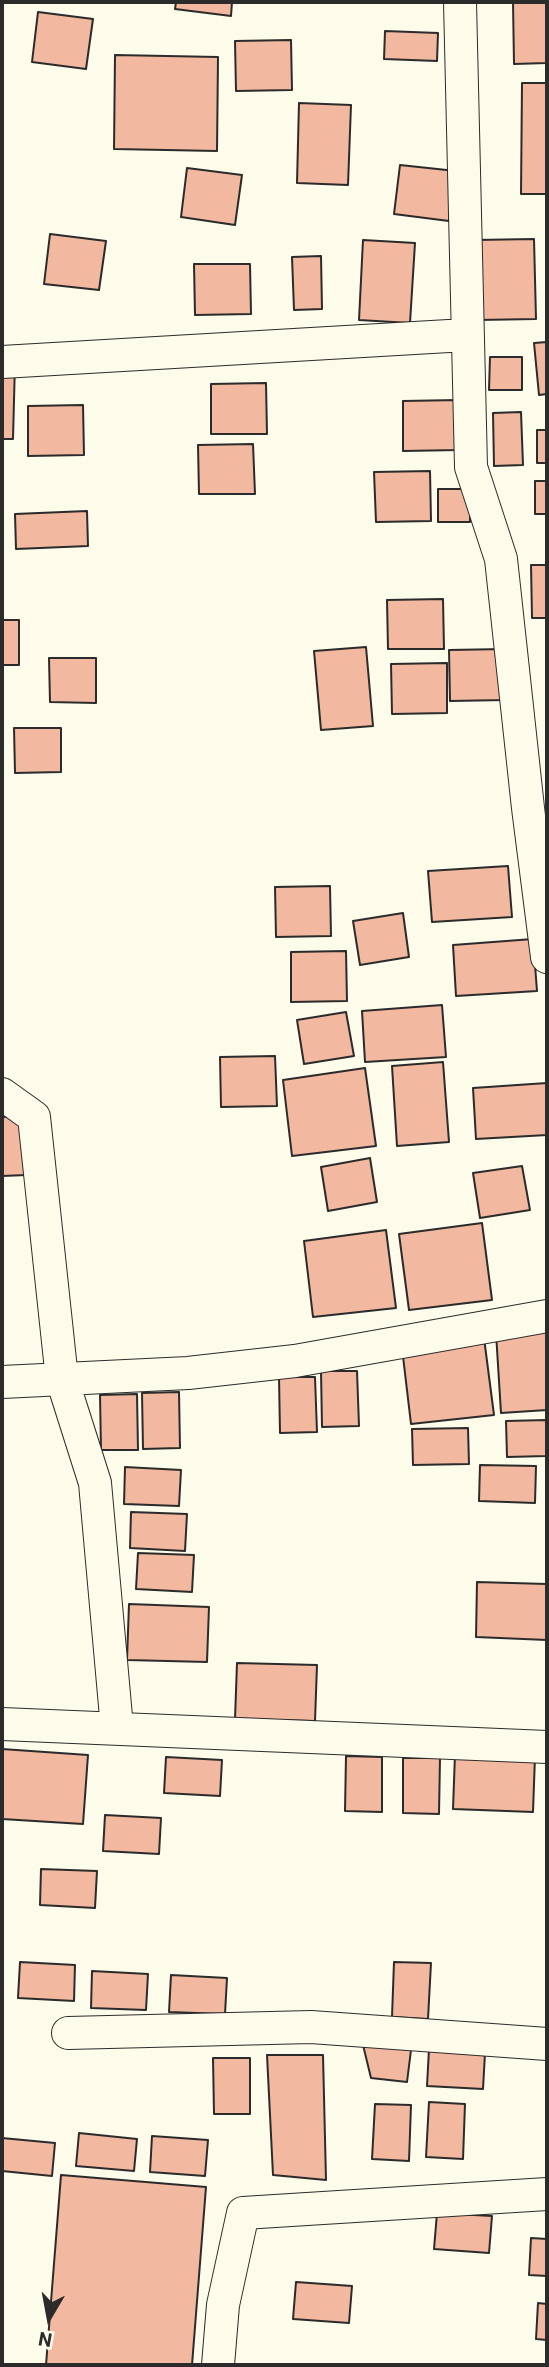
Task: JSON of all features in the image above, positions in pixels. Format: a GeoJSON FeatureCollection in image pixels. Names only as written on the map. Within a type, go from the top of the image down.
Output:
{"type":"FeatureCollection","features":[{"type":"Feature","properties":{"kind":"street"},"geometry":{"type":"LineString","coordinates":[[460,2],[471,467],[501,559],[547,957]]}},
{"type":"Feature","properties":{"kind":"street"},"geometry":{"type":"LineString","coordinates":[[2,362],[466,335]]}},
{"type":"Feature","properties":{"kind":"street"},"geometry":{"type":"LineString","coordinates":[[2,1094],[34,1117],[62,1379],[95,1483],[117,1728]]}},
{"type":"Feature","properties":{"kind":"street"},"geometry":{"type":"LineString","coordinates":[[2,1382],[188,1373],[295,1361],[547,1317]]}},
{"type":"Feature","properties":{"kind":"street"},"geometry":{"type":"LineString","coordinates":[[2,1724],[547,1747]]}},
{"type":"Feature","properties":{"kind":"street"},"geometry":{"type":"LineString","coordinates":[[68,2033],[311,2027],[547,2045]]}},
{"type":"Feature","properties":{"kind":"street"},"geometry":{"type":"LineString","coordinates":[[218,2365],[223,2305],[243,2213],[547,2194]]}},
{"type":"Feature","properties":{"kind":"building"},"geometry":{"type":"Polygon","coordinates":[[[176,2],[232,2],[231,16],[175,9],[176,2]]]}},
{"type":"Feature","properties":{"kind":"building"},"geometry":{"type":"Polygon","coordinates":[[[513,2],[547,2],[547,63],[514,64],[513,2]]]}},
{"type":"Feature","properties":{"kind":"building"},"geometry":{"type":"Polygon","coordinates":[[[38,12],[93,19],[86,69],[32,62],[38,12]]]}},
{"type":"Feature","properties":{"kind":"building"},"geometry":{"type":"Polygon","coordinates":[[[385,31],[438,33],[437,61],[384,59],[385,31]]]}},
{"type":"Feature","properties":{"kind":"building"},"geometry":{"type":"Polygon","coordinates":[[[291,40],[292,90],[236,91],[235,41],[291,40]]]}},
{"type":"Feature","properties":{"kind":"building"},"geometry":{"type":"Polygon","coordinates":[[[115,55],[218,57],[217,151],[114,149],[115,55]]]}},
{"type":"Feature","properties":{"kind":"building"},"geometry":{"type":"Polygon","coordinates":[[[522,83],[547,83],[547,194],[521,194],[522,83]]]}},
{"type":"Feature","properties":{"kind":"building"},"geometry":{"type":"Polygon","coordinates":[[[299,103],[351,105],[348,185],[297,183],[299,103]]]}},
{"type":"Feature","properties":{"kind":"building"},"geometry":{"type":"Polygon","coordinates":[[[400,165],[456,171],[449,221],[394,214],[400,165]]]}},
{"type":"Feature","properties":{"kind":"building"},"geometry":{"type":"Polygon","coordinates":[[[187,168],[242,175],[235,225],[181,217],[187,168]]]}},
{"type":"Feature","properties":{"kind":"building"},"geometry":{"type":"Polygon","coordinates":[[[50,234],[106,241],[99,290],[44,284],[50,234]]]}},
{"type":"Feature","properties":{"kind":"building"},"geometry":{"type":"Polygon","coordinates":[[[534,239],[536,319],[477,320],[475,240],[534,239]]]}},
{"type":"Feature","properties":{"kind":"building"},"geometry":{"type":"Polygon","coordinates":[[[363,240],[415,243],[410,323],[359,320],[363,240]]]}},
{"type":"Feature","properties":{"kind":"building"},"geometry":{"type":"Polygon","coordinates":[[[321,256],[322,309],[294,310],[292,257],[321,256]]]}},
{"type":"Feature","properties":{"kind":"building"},"geometry":{"type":"Polygon","coordinates":[[[194,264],[250,264],[251,314],[195,315],[194,264]]]}},
{"type":"Feature","properties":{"kind":"building"},"geometry":{"type":"Polygon","coordinates":[[[547,342],[547,394],[539,395],[534,343],[547,342]]]}},
{"type":"Feature","properties":{"kind":"building"},"geometry":{"type":"Polygon","coordinates":[[[490,357],[522,357],[522,390],[489,390],[490,357]]]}},
{"type":"Feature","properties":{"kind":"building"},"geometry":{"type":"Polygon","coordinates":[[[2,362],[15,362],[13,439],[2,439],[2,362]]]}},
{"type":"Feature","properties":{"kind":"building"},"geometry":{"type":"Polygon","coordinates":[[[266,383],[267,434],[211,434],[211,384],[266,383]]]}},
{"type":"Feature","properties":{"kind":"building"},"geometry":{"type":"Polygon","coordinates":[[[458,400],[459,450],[403,451],[403,401],[458,400]]]}},
{"type":"Feature","properties":{"kind":"building"},"geometry":{"type":"Polygon","coordinates":[[[83,405],[84,455],[28,456],[28,406],[83,405]]]}},
{"type":"Feature","properties":{"kind":"building"},"geometry":{"type":"Polygon","coordinates":[[[521,412],[523,465],[494,466],[493,413],[521,412]]]}},
{"type":"Feature","properties":{"kind":"building"},"geometry":{"type":"Polygon","coordinates":[[[537,430],[547,430],[547,463],[537,463],[537,430]]]}},
{"type":"Feature","properties":{"kind":"building"},"geometry":{"type":"Polygon","coordinates":[[[253,444],[255,494],[199,494],[198,445],[253,444]]]}},
{"type":"Feature","properties":{"kind":"building"},"geometry":{"type":"Polygon","coordinates":[[[430,471],[431,521],[376,522],[374,472],[430,471]]]}},
{"type":"Feature","properties":{"kind":"building"},"geometry":{"type":"Polygon","coordinates":[[[535,481],[547,481],[547,514],[535,514],[535,481]]]}},
{"type":"Feature","properties":{"kind":"building"},"geometry":{"type":"Polygon","coordinates":[[[438,489],[470,489],[470,522],[438,522],[438,489]]]}},
{"type":"Feature","properties":{"kind":"building"},"geometry":{"type":"Polygon","coordinates":[[[87,511],[88,546],[16,549],[15,514],[87,511]]]}},
{"type":"Feature","properties":{"kind":"building"},"geometry":{"type":"Polygon","coordinates":[[[531,565],[547,565],[547,618],[532,618],[531,565]]]}},
{"type":"Feature","properties":{"kind":"building"},"geometry":{"type":"Polygon","coordinates":[[[443,599],[444,649],[388,649],[387,600],[443,599]]]}},
{"type":"Feature","properties":{"kind":"building"},"geometry":{"type":"Polygon","coordinates":[[[2,620],[19,620],[19,665],[2,665],[2,620]]]}},
{"type":"Feature","properties":{"kind":"building"},"geometry":{"type":"Polygon","coordinates":[[[366,647],[373,726],[321,730],[314,651],[366,647]]]}},
{"type":"Feature","properties":{"kind":"building"},"geometry":{"type":"Polygon","coordinates":[[[505,649],[505,700],[450,701],[449,650],[505,649]]]}},
{"type":"Feature","properties":{"kind":"building"},"geometry":{"type":"Polygon","coordinates":[[[49,658],[96,658],[96,703],[50,702],[49,658]]]}},
{"type":"Feature","properties":{"kind":"building"},"geometry":{"type":"Polygon","coordinates":[[[447,663],[447,713],[392,714],[391,664],[447,663]]]}},
{"type":"Feature","properties":{"kind":"building"},"geometry":{"type":"Polygon","coordinates":[[[14,728],[61,728],[61,772],[15,773],[14,728]]]}},
{"type":"Feature","properties":{"kind":"building"},"geometry":{"type":"Polygon","coordinates":[[[508,866],[512,917],[432,922],[428,871],[508,866]]]}},
{"type":"Feature","properties":{"kind":"building"},"geometry":{"type":"Polygon","coordinates":[[[330,886],[331,936],[276,937],[275,887],[330,886]]]}},
{"type":"Feature","properties":{"kind":"building"},"geometry":{"type":"Polygon","coordinates":[[[403,913],[409,957],[360,965],[353,921],[403,913]]]}},
{"type":"Feature","properties":{"kind":"building"},"geometry":{"type":"Polygon","coordinates":[[[533,939],[537,991],[456,996],[453,945],[533,939]]]}},
{"type":"Feature","properties":{"kind":"building"},"geometry":{"type":"Polygon","coordinates":[[[346,951],[347,1001],[291,1002],[291,952],[346,951]]]}},
{"type":"Feature","properties":{"kind":"building"},"geometry":{"type":"Polygon","coordinates":[[[442,1005],[446,1057],[365,1062],[362,1011],[442,1005]]]}},
{"type":"Feature","properties":{"kind":"building"},"geometry":{"type":"Polygon","coordinates":[[[346,1012],[354,1056],[304,1064],[297,1020],[346,1012]]]}},
{"type":"Feature","properties":{"kind":"building"},"geometry":{"type":"Polygon","coordinates":[[[275,1056],[277,1106],[221,1107],[220,1057],[275,1056]]]}},
{"type":"Feature","properties":{"kind":"building"},"geometry":{"type":"Polygon","coordinates":[[[443,1062],[449,1142],[397,1146],[392,1066],[443,1062]]]}},
{"type":"Feature","properties":{"kind":"building"},"geometry":{"type":"Polygon","coordinates":[[[365,1068],[376,1146],[292,1156],[283,1080],[365,1068]]]}},
{"type":"Feature","properties":{"kind":"building"},"geometry":{"type":"Polygon","coordinates":[[[547,1083],[547,1135],[476,1139],[473,1088],[547,1083]]]}},
{"type":"Feature","properties":{"kind":"building"},"geometry":{"type":"Polygon","coordinates":[[[25,1116],[27,1175],[2,1176],[2,1117],[25,1116]]]}},
{"type":"Feature","properties":{"kind":"building"},"geometry":{"type":"Polygon","coordinates":[[[370,1158],[377,1202],[328,1211],[321,1167],[370,1158]]]}},
{"type":"Feature","properties":{"kind":"building"},"geometry":{"type":"Polygon","coordinates":[[[522,1166],[530,1210],[480,1218],[473,1173],[522,1166]]]}},
{"type":"Feature","properties":{"kind":"building"},"geometry":{"type":"Polygon","coordinates":[[[482,1223],[492,1300],[409,1310],[399,1234],[482,1223]]]}},
{"type":"Feature","properties":{"kind":"building"},"geometry":{"type":"Polygon","coordinates":[[[386,1230],[396,1308],[313,1317],[304,1241],[386,1230]]]}},
{"type":"Feature","properties":{"kind":"building"},"geometry":{"type":"Polygon","coordinates":[[[547,1330],[547,1410],[501,1413],[496,1333],[547,1330]]]}},
{"type":"Feature","properties":{"kind":"building"},"geometry":{"type":"Polygon","coordinates":[[[484,1338],[494,1415],[411,1424],[402,1348],[484,1338]]]}},
{"type":"Feature","properties":{"kind":"building"},"geometry":{"type":"Polygon","coordinates":[[[321,1371],[357,1371],[359,1426],[322,1427],[321,1371]]]}},
{"type":"Feature","properties":{"kind":"building"},"geometry":{"type":"Polygon","coordinates":[[[279,1377],[315,1377],[317,1432],[280,1433],[279,1377]]]}},
{"type":"Feature","properties":{"kind":"building"},"geometry":{"type":"Polygon","coordinates":[[[179,1392],[180,1448],[143,1449],[142,1393],[179,1392]]]}},
{"type":"Feature","properties":{"kind":"building"},"geometry":{"type":"Polygon","coordinates":[[[137,1394],[138,1450],[101,1450],[100,1395],[137,1394]]]}},
{"type":"Feature","properties":{"kind":"building"},"geometry":{"type":"Polygon","coordinates":[[[547,1420],[547,1456],[507,1457],[506,1421],[547,1420]]]}},
{"type":"Feature","properties":{"kind":"building"},"geometry":{"type":"Polygon","coordinates":[[[468,1428],[469,1464],[413,1465],[412,1429],[468,1428]]]}},
{"type":"Feature","properties":{"kind":"building"},"geometry":{"type":"Polygon","coordinates":[[[480,1465],[536,1466],[535,1503],[479,1501],[480,1465]]]}},
{"type":"Feature","properties":{"kind":"building"},"geometry":{"type":"Polygon","coordinates":[[[125,1467],[181,1470],[179,1506],[124,1504],[125,1467]]]}},
{"type":"Feature","properties":{"kind":"building"},"geometry":{"type":"Polygon","coordinates":[[[131,1512],[187,1514],[185,1551],[130,1548],[131,1512]]]}},
{"type":"Feature","properties":{"kind":"building"},"geometry":{"type":"Polygon","coordinates":[[[138,1553],[194,1555],[192,1592],[136,1589],[138,1553]]]}},
{"type":"Feature","properties":{"kind":"building"},"geometry":{"type":"Polygon","coordinates":[[[477,1582],[547,1584],[547,1640],[476,1637],[477,1582]]]}},
{"type":"Feature","properties":{"kind":"building"},"geometry":{"type":"Polygon","coordinates":[[[129,1604],[209,1607],[207,1662],[127,1660],[129,1604]]]}},
{"type":"Feature","properties":{"kind":"building"},"geometry":{"type":"Polygon","coordinates":[[[237,1663],[317,1665],[315,1721],[235,1719],[237,1663]]]}},
{"type":"Feature","properties":{"kind":"building"},"geometry":{"type":"Polygon","coordinates":[[[2,1749],[88,1755],[83,1824],[2,1819],[2,1749]]]}},
{"type":"Feature","properties":{"kind":"building"},"geometry":{"type":"Polygon","coordinates":[[[455,1754],[535,1756],[533,1812],[453,1809],[455,1754]]]}},
{"type":"Feature","properties":{"kind":"building"},"geometry":{"type":"Polygon","coordinates":[[[346,1756],[382,1757],[382,1812],[345,1811],[346,1756]]]}},
{"type":"Feature","properties":{"kind":"building"},"geometry":{"type":"Polygon","coordinates":[[[166,1757],[222,1760],[220,1796],[164,1793],[166,1757]]]}},
{"type":"Feature","properties":{"kind":"building"},"geometry":{"type":"Polygon","coordinates":[[[403,1758],[440,1758],[439,1814],[403,1813],[403,1758]]]}},
{"type":"Feature","properties":{"kind":"building"},"geometry":{"type":"Polygon","coordinates":[[[105,1815],[161,1818],[159,1854],[103,1851],[105,1815]]]}},
{"type":"Feature","properties":{"kind":"building"},"geometry":{"type":"Polygon","coordinates":[[[41,1869],[97,1871],[95,1908],[40,1905],[41,1869]]]}},
{"type":"Feature","properties":{"kind":"building"},"geometry":{"type":"Polygon","coordinates":[[[20,1962],[75,1965],[74,2001],[18,1998],[20,1962]]]}},
{"type":"Feature","properties":{"kind":"building"},"geometry":{"type":"Polygon","coordinates":[[[394,1962],[431,1963],[428,2019],[392,2017],[394,1962]]]}},
{"type":"Feature","properties":{"kind":"building"},"geometry":{"type":"Polygon","coordinates":[[[92,1971],[148,1974],[146,2010],[91,2008],[92,1971]]]}},
{"type":"Feature","properties":{"kind":"building"},"geometry":{"type":"Polygon","coordinates":[[[171,1975],[227,1978],[225,2014],[169,2012],[171,1975]]]}},
{"type":"Feature","properties":{"kind":"building"},"geometry":{"type":"Polygon","coordinates":[[[363,2045],[411,2050],[407,2082],[371,2078],[363,2045]]]}},
{"type":"Feature","properties":{"kind":"building"},"geometry":{"type":"Polygon","coordinates":[[[429,2049],[485,2053],[483,2089],[427,2086],[429,2049]]]}},
{"type":"Feature","properties":{"kind":"building"},"geometry":{"type":"Polygon","coordinates":[[[267,2055],[323,2055],[326,2180],[273,2175],[267,2055]]]}},
{"type":"Feature","properties":{"kind":"building"},"geometry":{"type":"Polygon","coordinates":[[[213,2058],[250,2058],[250,2114],[214,2114],[213,2058]]]}},
{"type":"Feature","properties":{"kind":"building"},"geometry":{"type":"Polygon","coordinates":[[[429,2102],[465,2104],[463,2159],[426,2157],[429,2102]]]}},
{"type":"Feature","properties":{"kind":"building"},"geometry":{"type":"Polygon","coordinates":[[[375,2104],[411,2105],[409,2161],[372,2159],[375,2104]]]}},
{"type":"Feature","properties":{"kind":"building"},"geometry":{"type":"Polygon","coordinates":[[[79,2133],[137,2139],[134,2171],[76,2166],[79,2133]]]}},
{"type":"Feature","properties":{"kind":"building"},"geometry":{"type":"Polygon","coordinates":[[[152,2136],[208,2140],[205,2176],[150,2172],[152,2136]]]}},
{"type":"Feature","properties":{"kind":"building"},"geometry":{"type":"Polygon","coordinates":[[[2,2138],[55,2143],[52,2176],[2,2171],[2,2138]]]}},
{"type":"Feature","properties":{"kind":"building"},"geometry":{"type":"Polygon","coordinates":[[[61,2175],[206,2187],[192,2365],[46,2365],[61,2175]]]}},
{"type":"Feature","properties":{"kind":"building"},"geometry":{"type":"Polygon","coordinates":[[[437,2213],[492,2216],[489,2253],[434,2249],[437,2213]]]}},
{"type":"Feature","properties":{"kind":"building"},"geometry":{"type":"Polygon","coordinates":[[[531,2238],[547,2239],[547,2276],[529,2275],[531,2238]]]}},
{"type":"Feature","properties":{"kind":"building"},"geometry":{"type":"Polygon","coordinates":[[[296,2282],[352,2286],[349,2323],[293,2319],[296,2282]]]}},
{"type":"Feature","properties":{"kind":"building"},"geometry":{"type":"Polygon","coordinates":[[[538,2303],[547,2304],[547,2340],[536,2339],[538,2303]]]}}]}
